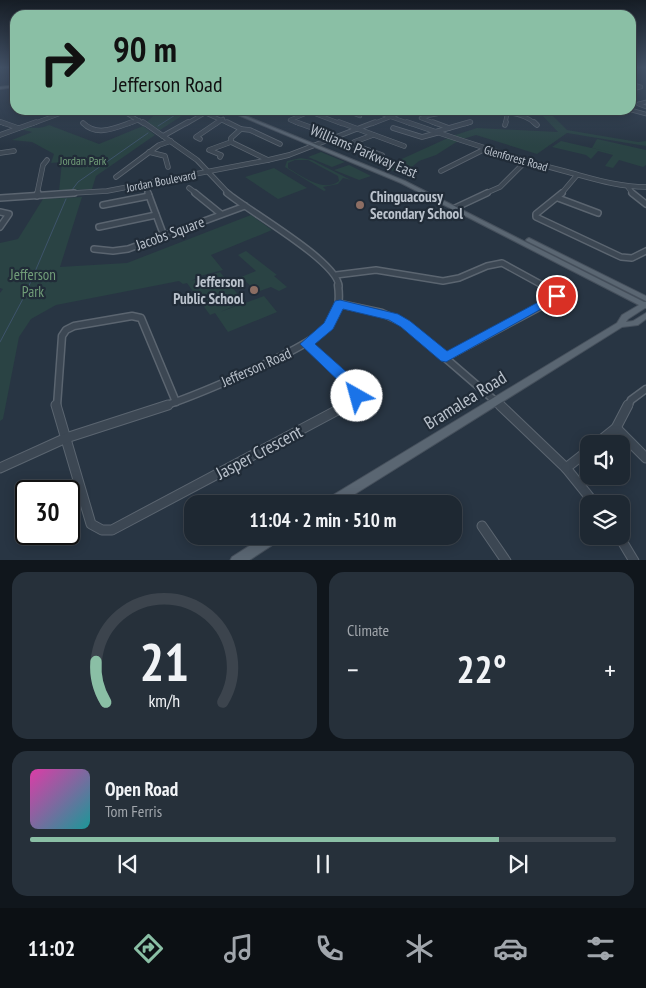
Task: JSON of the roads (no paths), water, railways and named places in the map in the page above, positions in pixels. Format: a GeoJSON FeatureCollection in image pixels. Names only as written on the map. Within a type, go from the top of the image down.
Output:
{"type":"FeatureCollection","features":[{"type":"Feature","properties":{"kind":"main road","name":"Williams Parkway East"},"geometry":{"type":"LineString","coordinates":[[241,115],[316,144]]}},
{"type":"Feature","properties":{"kind":"main road","name":"Williams Parkway East"},"geometry":{"type":"LineString","coordinates":[[249,115],[458,207],[646,303]]}},
{"type":"Feature","properties":{"kind":"main road","name":"Bramalea Road"},"geometry":{"type":"LineString","coordinates":[[620,325],[625,316],[646,303]]}},
{"type":"Feature","properties":{"kind":"main road","name":"Bramalea Road"},"geometry":{"type":"LineString","coordinates":[[344,495],[620,325],[635,323],[646,316]]}},
{"type":"Feature","properties":{"kind":"main road"},"geometry":{"type":"LineString","coordinates":[[236,560],[261,545]]}},
{"type":"Feature","properties":{"kind":"street"},"geometry":{"type":"LineString","coordinates":[[646,102],[638,104],[646,107]]}},
{"type":"Feature","properties":{"kind":"street"},"geometry":{"type":"LineString","coordinates":[[0,134],[52,115]]}},
{"type":"Feature","properties":{"kind":"street"},"geometry":{"type":"LineString","coordinates":[[131,115],[196,160],[219,186],[324,262],[336,275],[341,294],[340,304],[393,317],[406,324],[446,357],[566,468],[588,495]]}},
{"type":"Feature","properties":{"kind":"street"},"geometry":{"type":"LineString","coordinates":[[163,136],[198,115]]}},
{"type":"Feature","properties":{"kind":"street"},"geometry":{"type":"LineString","coordinates":[[214,115],[238,125],[241,130]]}},
{"type":"Feature","properties":{"kind":"street"},"geometry":{"type":"LineString","coordinates":[[302,115],[290,120],[318,130]]}},
{"type":"Feature","properties":{"kind":"street"},"geometry":{"type":"LineString","coordinates":[[322,115],[404,146]]}},
{"type":"Feature","properties":{"kind":"street","name":"Glenforest Road"},"geometry":{"type":"LineString","coordinates":[[387,115],[526,161],[628,187],[646,187]]}},
{"type":"Feature","properties":{"kind":"street","name":"Jordan Boulevard"},"geometry":{"type":"LineString","coordinates":[[0,198],[93,193],[268,160],[289,155],[393,115]]}},
{"type":"Feature","properties":{"kind":"street"},"geometry":{"type":"LineString","coordinates":[[437,115],[421,118],[448,128]]}},
{"type":"Feature","properties":{"kind":"street"},"geometry":{"type":"LineString","coordinates":[[504,125],[506,115],[528,117],[537,125]]}},
{"type":"Feature","properties":{"kind":"street"},"geometry":{"type":"LineString","coordinates":[[200,139],[196,137],[223,119]]}},
{"type":"Feature","properties":{"kind":"street"},"geometry":{"type":"LineString","coordinates":[[83,122],[85,126],[104,131],[139,120]]}},
{"type":"Feature","properties":{"kind":"street"},"geometry":{"type":"LineString","coordinates":[[0,122],[18,128]]}},
{"type":"Feature","properties":{"kind":"street"},"geometry":{"type":"LineString","coordinates":[[393,128],[422,137],[471,122]]}},
{"type":"Feature","properties":{"kind":"street"},"geometry":{"type":"LineString","coordinates":[[231,142],[231,138],[241,130],[250,130],[280,144]]}},
{"type":"Feature","properties":{"kind":"street"},"geometry":{"type":"LineString","coordinates":[[373,135],[354,142],[354,145],[382,155]]}},
{"type":"Feature","properties":{"kind":"street"},"geometry":{"type":"LineString","coordinates":[[116,177],[159,145],[171,142]]}},
{"type":"Feature","properties":{"kind":"street"},"geometry":{"type":"LineString","coordinates":[[220,157],[221,155],[209,150],[231,142],[268,160]]}},
{"type":"Feature","properties":{"kind":"street"},"geometry":{"type":"LineString","coordinates":[[441,171],[485,149]]}},
{"type":"Feature","properties":{"kind":"street"},"geometry":{"type":"LineString","coordinates":[[0,153],[14,151]]}},
{"type":"Feature","properties":{"kind":"street"},"geometry":{"type":"LineString","coordinates":[[150,152],[166,156],[168,167]]}},
{"type":"Feature","properties":{"kind":"street"},"geometry":{"type":"LineString","coordinates":[[37,196],[43,165],[48,160]]}},
{"type":"Feature","properties":{"kind":"street"},"geometry":{"type":"LineString","coordinates":[[458,207],[500,187],[526,161]]}},
{"type":"Feature","properties":{"kind":"street"},"geometry":{"type":"LineString","coordinates":[[577,175],[558,198],[536,214],[536,217],[621,258],[632,258],[646,251]]}},
{"type":"Feature","properties":{"kind":"street"},"geometry":{"type":"LineString","coordinates":[[145,184],[164,236]]}},
{"type":"Feature","properties":{"kind":"street"},"geometry":{"type":"LineString","coordinates":[[628,187],[633,195],[646,204]]}},
{"type":"Feature","properties":{"kind":"street"},"geometry":{"type":"LineString","coordinates":[[188,188],[221,214]]}},
{"type":"Feature","properties":{"kind":"street"},"geometry":{"type":"LineString","coordinates":[[104,205],[149,196]]}},
{"type":"Feature","properties":{"kind":"street"},"geometry":{"type":"LineString","coordinates":[[558,198],[598,213]]}},
{"type":"Feature","properties":{"kind":"street"},"geometry":{"type":"LineString","coordinates":[[193,202],[202,199]]}},
{"type":"Feature","properties":{"kind":"street","name":"Jacobs Square"},"geometry":{"type":"LineString","coordinates":[[94,249],[121,250],[245,206]]}},
{"type":"Feature","properties":{"kind":"street"},"geometry":{"type":"LineString","coordinates":[[0,212],[9,214],[0,227]]}},
{"type":"Feature","properties":{"kind":"street"},"geometry":{"type":"LineString","coordinates":[[99,227],[156,215]]}},
{"type":"Feature","properties":{"kind":"street"},"geometry":{"type":"LineString","coordinates":[[336,275],[362,270],[382,270],[425,280],[443,281],[464,278],[495,264],[502,263],[556,292],[556,298],[446,357]]}},
{"type":"Feature","properties":{"kind":"street","name":"Jefferson Road"},"geometry":{"type":"LineString","coordinates":[[0,468],[66,438],[176,402],[307,344],[329,326],[340,304]]}},
{"type":"Feature","properties":{"kind":"street"},"geometry":{"type":"LineString","coordinates":[[66,438],[56,403],[62,336],[66,330],[74,326],[132,316],[141,318],[176,402]]}},
{"type":"Feature","properties":{"kind":"street","name":"Jasper Crescent"},"geometry":{"type":"LineString","coordinates":[[66,438],[91,524],[102,530],[112,530],[352,402],[357,396],[355,388],[307,344]]}},
{"type":"Feature","properties":{"kind":"street"},"geometry":{"type":"LineString","coordinates":[[607,435],[616,428],[631,400],[646,389]]}},
{"type":"Feature","properties":{"kind":"street"},"geometry":{"type":"LineString","coordinates":[[616,428],[646,458]]}},
{"type":"Feature","properties":{"kind":"street"},"geometry":{"type":"LineString","coordinates":[[566,468],[580,457]]}},
{"type":"Feature","properties":{"kind":"street"},"geometry":{"type":"LineString","coordinates":[[482,526],[506,560]]}},
{"type":"Feature","properties":{"kind":"street"},"geometry":{"type":"LineString","coordinates":[[625,545],[634,560]]}},
{"type":"Feature","properties":{"kind":"waterway"},"geometry":{"type":"LineString","coordinates":[[158,126],[175,115]]}},
{"type":"Feature","properties":{"kind":"waterway"},"geometry":{"type":"LineString","coordinates":[[72,190],[78,182],[148,133]]}},
{"type":"Feature","properties":{"kind":"waterway"},"geometry":{"type":"LineString","coordinates":[[0,342],[25,295],[66,199]]}},
{"type":"Feature","properties":{"kind":"place","name":"Chinguacousy Secondary School"},"geometry":{"type":"Point","coordinates":[360,205]}},
{"type":"Feature","properties":{"kind":"place","name":"Jefferson Public School"},"geometry":{"type":"Point","coordinates":[254,290]}},
{"type":"Feature","properties":{"kind":"park label","name":"Jordan Park"},"geometry":{"type":"Point","coordinates":[83,160]}},
{"type":"Feature","properties":{"kind":"park label","name":"Jefferson Park"},"geometry":{"type":"Point","coordinates":[33,282]}}]}
